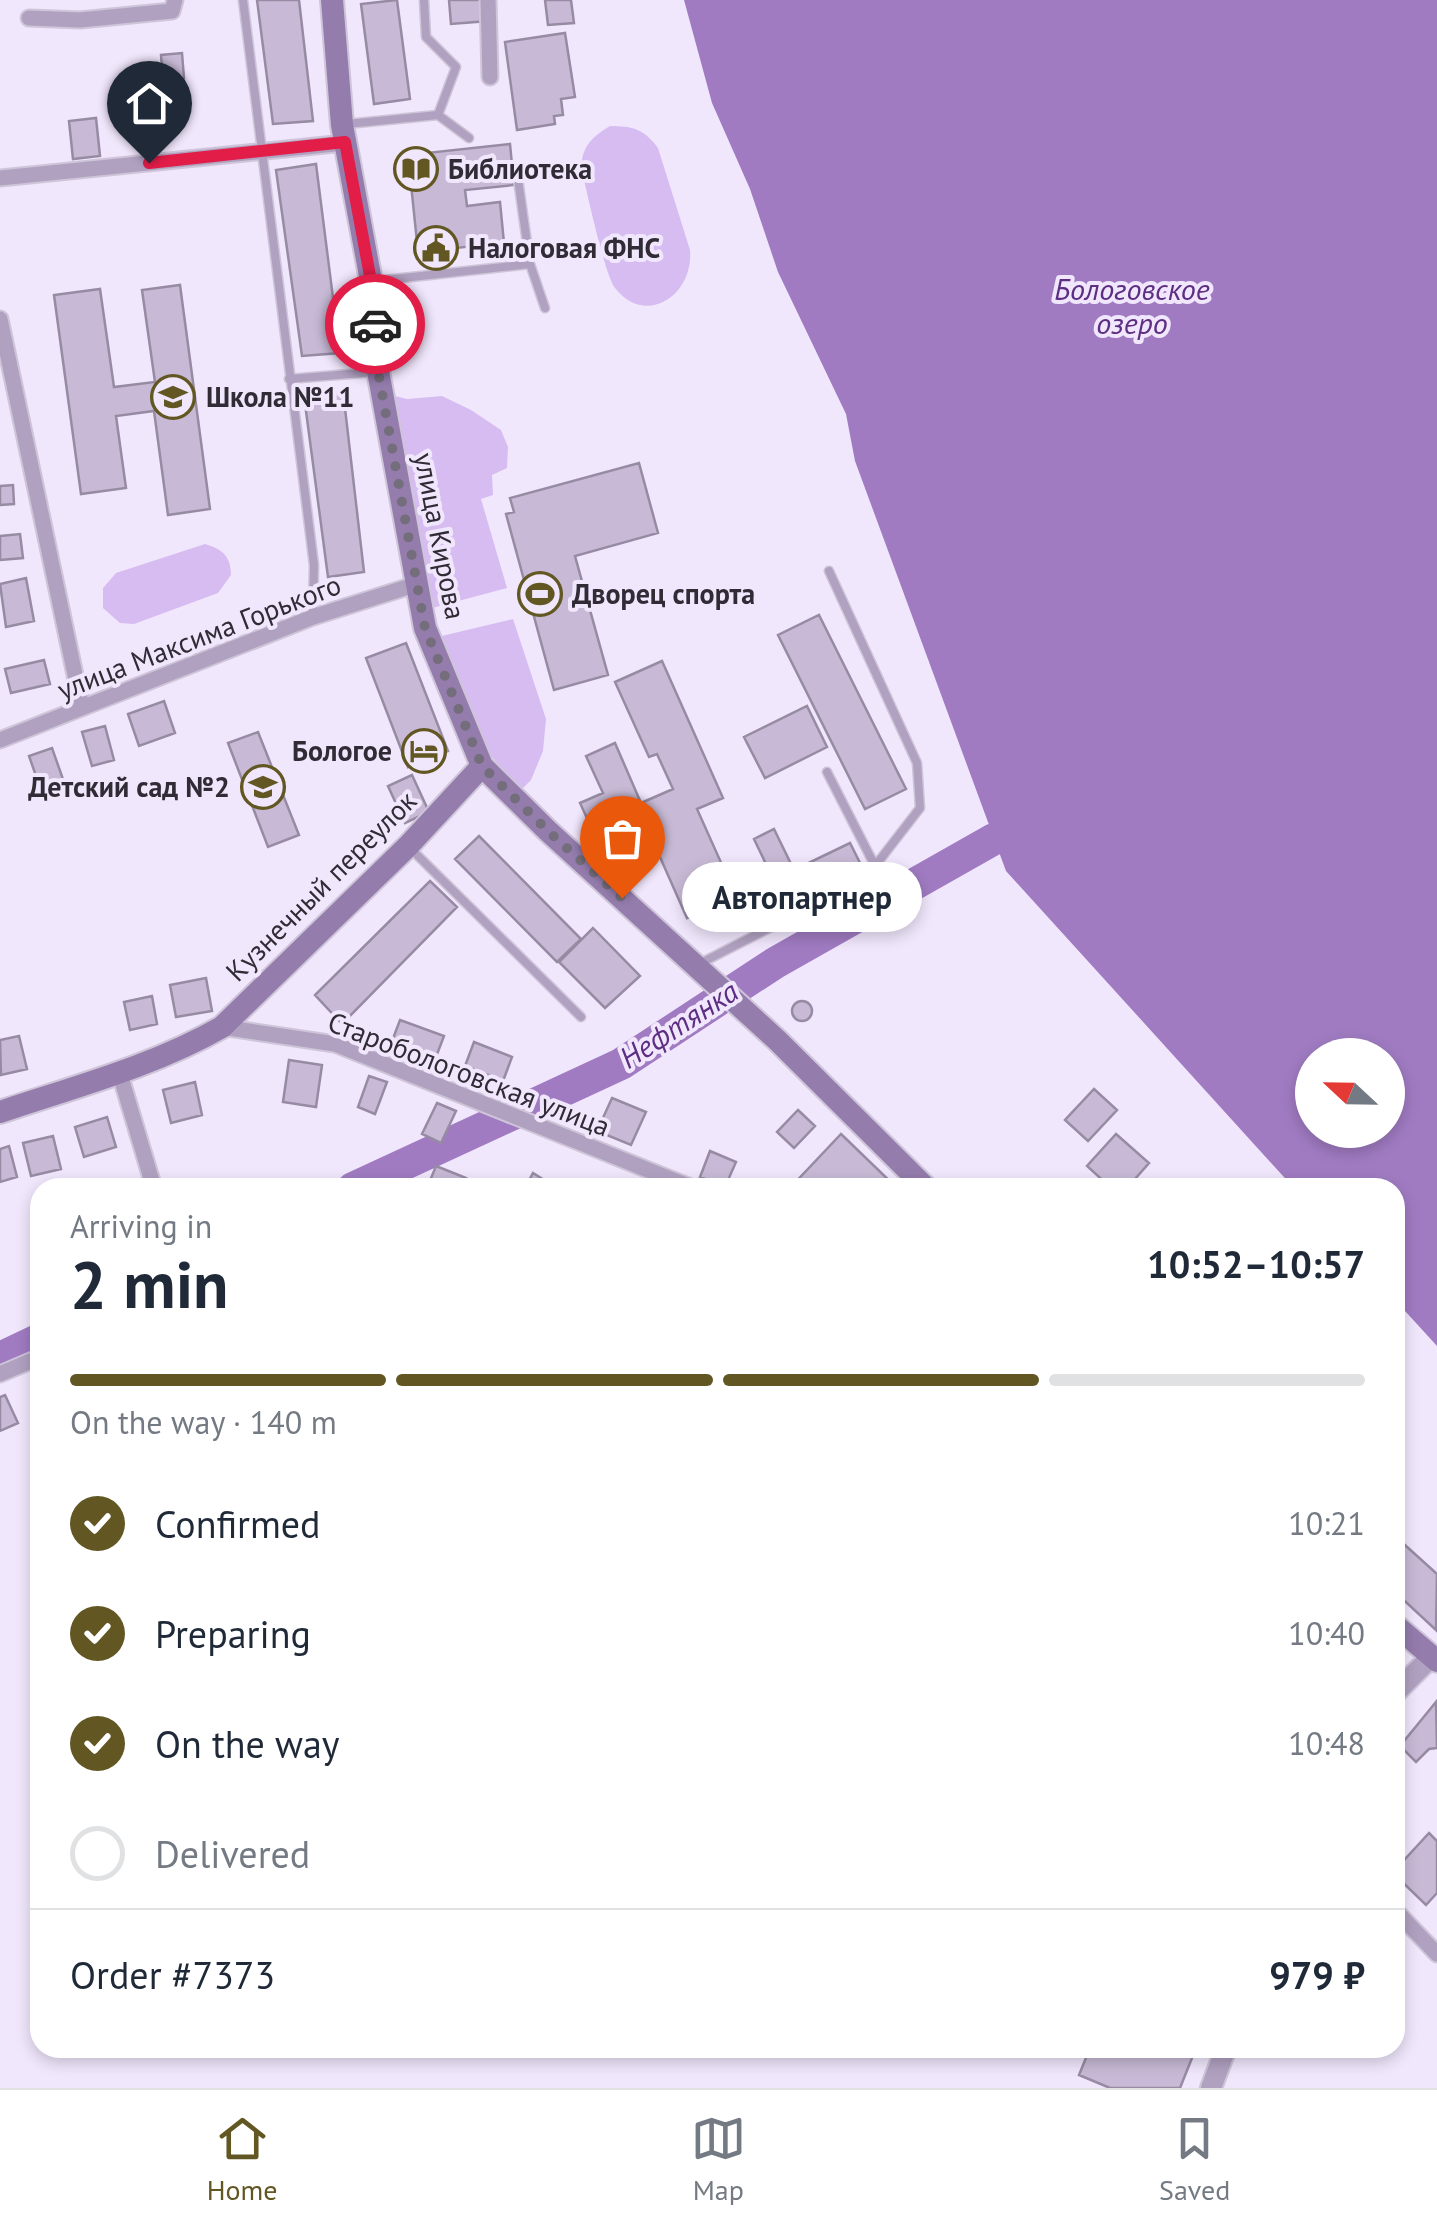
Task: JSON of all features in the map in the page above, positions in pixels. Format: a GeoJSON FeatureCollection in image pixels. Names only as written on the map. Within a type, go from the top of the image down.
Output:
{"type":"FeatureCollection","features":[{"type":"Feature","properties":{"kind":"main road","name":"улица Кирова"},"geometry":{"type":"LineString","coordinates":[[332,0],[344,134],[371,281],[378,371],[425,628],[482,766],[777,1040],[916,1178]]}},
{"type":"Feature","properties":{"kind":"main road","name":"Кузнечный переулок"},"geometry":{"type":"LineString","coordinates":[[0,1112],[196,1042],[222,1027],[408,846],[482,766]]}},
{"type":"Feature","properties":{"kind":"main road"},"geometry":{"type":"LineString","coordinates":[[1405,1634],[1434,1659]]}},
{"type":"Feature","properties":{"kind":"street"},"geometry":{"type":"LineString","coordinates":[[29,18],[80,20],[172,11],[175,0]]}},
{"type":"Feature","properties":{"kind":"street"},"geometry":{"type":"LineString","coordinates":[[488,0],[490,77]]}},
{"type":"Feature","properties":{"kind":"street"},"geometry":{"type":"LineString","coordinates":[[0,178],[261,152],[344,134]]}},
{"type":"Feature","properties":{"kind":"street"},"geometry":{"type":"LineString","coordinates":[[0,319],[82,708]]}},
{"type":"Feature","properties":{"kind":"street","name":"улица Максима Горького"},"geometry":{"type":"LineString","coordinates":[[0,740],[314,617],[417,584]]}},
{"type":"Feature","properties":{"kind":"street","name":"Старобологовская улица"},"geometry":{"type":"LineString","coordinates":[[222,1027],[335,1044],[668,1178]]}},
{"type":"Feature","properties":{"kind":"street"},"geometry":{"type":"LineString","coordinates":[[119,1071],[151,1178]]}},
{"type":"Feature","properties":{"kind":"street"},"geometry":{"type":"LineString","coordinates":[[0,1374],[30,1361]]}},
{"type":"Feature","properties":{"kind":"street"},"geometry":{"type":"LineString","coordinates":[[1405,1684],[1434,1659]]}},
{"type":"Feature","properties":{"kind":"street"},"geometry":{"type":"LineString","coordinates":[[1405,1920],[1437,1954]]}},
{"type":"Feature","properties":{"kind":"street"},"geometry":{"type":"LineString","coordinates":[[1212,2088],[1222,2058]]}},
{"type":"Feature","properties":{"kind":"lane"},"geometry":{"type":"LineString","coordinates":[[243,0],[314,565],[314,617]]}},
{"type":"Feature","properties":{"kind":"lane"},"geometry":{"type":"LineString","coordinates":[[424,0],[426,37],[456,67],[438,115]]}},
{"type":"Feature","properties":{"kind":"lane"},"geometry":{"type":"LineString","coordinates":[[344,134],[438,115],[469,138]]}},
{"type":"Feature","properties":{"kind":"lane"},"geometry":{"type":"LineString","coordinates":[[518,179],[530,264],[545,308]]}},
{"type":"Feature","properties":{"kind":"lane"},"geometry":{"type":"LineString","coordinates":[[371,281],[530,264]]}},
{"type":"Feature","properties":{"kind":"lane"},"geometry":{"type":"LineString","coordinates":[[290,379],[378,371]]}},
{"type":"Feature","properties":{"kind":"lane"},"geometry":{"type":"LineString","coordinates":[[706,973],[865,879],[920,808],[917,764],[828,571]]}},
{"type":"Feature","properties":{"kind":"lane"},"geometry":{"type":"LineString","coordinates":[[827,772],[876,866]]}},
{"type":"Feature","properties":{"kind":"lane"},"geometry":{"type":"LineString","coordinates":[[408,846],[580,1017]]}},
{"type":"Feature","properties":{"kind":"shaded area"},"geometry":{"type":"Polygon","coordinates":[[[610,126],[637,130],[658,148],[690,250],[689,266],[676,293],[653,305],[640,305],[615,288],[591,211],[582,159],[590,142],[610,126]]]}},
{"type":"Feature","properties":{"kind":"shaded area"},"geometry":{"type":"Polygon","coordinates":[[[387,394],[407,399],[442,396],[501,430],[508,447],[507,468],[492,475],[493,495],[481,499],[507,588],[421,611],[387,394]]]}},
{"type":"Feature","properties":{"kind":"shaded area"},"geometry":{"type":"Polygon","coordinates":[[[205,544],[221,551],[229,563],[231,575],[218,593],[134,624],[120,623],[103,608],[103,588],[116,573],[205,544]]]}},
{"type":"Feature","properties":{"kind":"shaded area"},"geometry":{"type":"Polygon","coordinates":[[[513,619],[546,719],[543,751],[531,780],[520,791],[475,736],[429,639],[513,619]]]}},
{"type":"Feature","properties":{"kind":"water","name":"Бологовское озеро"},"geometry":{"type":"Polygon","coordinates":[[[684,0],[1437,0],[1437,1346],[1405,1311],[1405,1178],[1285,1178],[1006,871],[855,461],[846,414],[778,272],[750,189],[712,103],[684,0]]]}},
{"type":"Feature","properties":{"kind":"building"},"geometry":{"type":"Polygon","coordinates":[[[257,0],[299,0],[313,121],[273,124],[257,0]]]}},
{"type":"Feature","properties":{"kind":"building"},"geometry":{"type":"Polygon","coordinates":[[[397,0],[410,99],[374,104],[361,4],[397,0]]]}},
{"type":"Feature","properties":{"kind":"building"},"geometry":{"type":"Polygon","coordinates":[[[449,0],[486,0],[488,21],[451,24],[449,0]]]}},
{"type":"Feature","properties":{"kind":"building"},"geometry":{"type":"Polygon","coordinates":[[[545,0],[571,0],[574,23],[548,25],[545,0]]]}},
{"type":"Feature","properties":{"kind":"building"},"geometry":{"type":"Polygon","coordinates":[[[565,33],[575,97],[561,99],[563,115],[554,116],[555,124],[517,130],[505,42],[565,33]]]}},
{"type":"Feature","properties":{"kind":"building"},"geometry":{"type":"Polygon","coordinates":[[[182,53],[184,78],[163,80],[161,55],[182,53]]]}},
{"type":"Feature","properties":{"kind":"building"},"geometry":{"type":"Polygon","coordinates":[[[162,113],[164,138],[142,140],[139,115],[162,113]]]}},
{"type":"Feature","properties":{"kind":"building"},"geometry":{"type":"Polygon","coordinates":[[[96,118],[100,156],[73,159],[69,121],[96,118]]]}},
{"type":"Feature","properties":{"kind":"building"},"geometry":{"type":"Polygon","coordinates":[[[510,144],[514,185],[465,190],[467,206],[500,202],[504,243],[418,252],[408,155],[510,144]]]}},
{"type":"Feature","properties":{"kind":"building"},"geometry":{"type":"Polygon","coordinates":[[[316,164],[340,353],[302,356],[276,170],[316,164]]]}},
{"type":"Feature","properties":{"kind":"building"},"geometry":{"type":"Polygon","coordinates":[[[180,285],[210,509],[168,515],[154,411],[116,416],[126,488],[81,494],[54,295],[100,289],[114,387],[155,382],[142,290],[180,285]]]}},
{"type":"Feature","properties":{"kind":"building"},"geometry":{"type":"Polygon","coordinates":[[[343,391],[364,572],[328,577],[304,396],[343,391]]]}},
{"type":"Feature","properties":{"kind":"building"},"geometry":{"type":"Polygon","coordinates":[[[639,463],[658,533],[575,556],[608,675],[554,690],[506,514],[514,512],[510,498],[639,463]]]}},
{"type":"Feature","properties":{"kind":"building"},"geometry":{"type":"Polygon","coordinates":[[[13,485],[14,504],[0,505],[0,486],[13,485]]]}},
{"type":"Feature","properties":{"kind":"building"},"geometry":{"type":"Polygon","coordinates":[[[20,534],[23,558],[0,560],[0,536],[20,534]]]}},
{"type":"Feature","properties":{"kind":"building"},"geometry":{"type":"Polygon","coordinates":[[[26,578],[34,621],[6,627],[0,584],[26,578]]]}},
{"type":"Feature","properties":{"kind":"building"},"geometry":{"type":"Polygon","coordinates":[[[819,615],[906,789],[865,809],[778,635],[819,615]]]}},
{"type":"Feature","properties":{"kind":"building"},"geometry":{"type":"Polygon","coordinates":[[[406,643],[448,751],[408,767],[366,658],[406,643]]]}},
{"type":"Feature","properties":{"kind":"building"},"geometry":{"type":"Polygon","coordinates":[[[44,660],[50,684],[11,693],[5,669],[44,660]]]}},
{"type":"Feature","properties":{"kind":"building"},"geometry":{"type":"Polygon","coordinates":[[[662,661],[723,798],[697,809],[736,896],[687,918],[648,830],[602,851],[580,803],[603,793],[586,756],[615,743],[641,803],[673,789],[657,754],[649,757],[615,682],[662,661]]]}},
{"type":"Feature","properties":{"kind":"building"},"geometry":{"type":"Polygon","coordinates":[[[164,701],[175,733],[139,746],[128,714],[164,701]]]}},
{"type":"Feature","properties":{"kind":"building"},"geometry":{"type":"Polygon","coordinates":[[[807,706],[827,747],[765,778],[744,737],[807,706]]]}},
{"type":"Feature","properties":{"kind":"building"},"geometry":{"type":"Polygon","coordinates":[[[105,726],[114,760],[92,766],[82,732],[105,726]]]}},
{"type":"Feature","properties":{"kind":"building"},"geometry":{"type":"Polygon","coordinates":[[[258,732],[299,835],[268,847],[228,743],[258,732]]]}},
{"type":"Feature","properties":{"kind":"building"},"geometry":{"type":"Polygon","coordinates":[[[52,748],[65,785],[42,793],[29,756],[52,748]]]}},
{"type":"Feature","properties":{"kind":"building"},"geometry":{"type":"Polygon","coordinates":[[[412,775],[429,812],[405,823],[388,786],[412,775]]]}},
{"type":"Feature","properties":{"kind":"building"},"geometry":{"type":"Polygon","coordinates":[[[774,829],[794,870],[850,843],[862,867],[785,904],[754,839],[774,829]]]}},
{"type":"Feature","properties":{"kind":"building"},"geometry":{"type":"Polygon","coordinates":[[[479,836],[581,939],[557,962],[455,859],[479,836]]]}},
{"type":"Feature","properties":{"kind":"building"},"geometry":{"type":"Polygon","coordinates":[[[430,881],[457,907],[342,1024],[315,995],[430,881]]]}},
{"type":"Feature","properties":{"kind":"building"},"geometry":{"type":"Polygon","coordinates":[[[593,928],[640,976],[605,1008],[559,962],[593,928]]]}},
{"type":"Feature","properties":{"kind":"building"},"geometry":{"type":"Polygon","coordinates":[[[206,978],[212,1011],[176,1017],[170,985],[206,978]]]}},
{"type":"Feature","properties":{"kind":"building"},"geometry":{"type":"Polygon","coordinates":[[[152,996],[157,1024],[130,1030],[124,1002],[152,996]]]}},
{"type":"Feature","properties":{"kind":"building"},"geometry":{"type":"Polygon","coordinates":[[[798,1001],[806,1001],[812,1011],[806,1021],[798,1021],[792,1015],[792,1007],[798,1001]]]}},
{"type":"Feature","properties":{"kind":"building"},"geometry":{"type":"Polygon","coordinates":[[[400,1020],[444,1036],[433,1065],[389,1049],[400,1020]]]}},
{"type":"Feature","properties":{"kind":"building"},"geometry":{"type":"Polygon","coordinates":[[[19,1036],[27,1069],[1,1075],[0,1040],[19,1036]]]}},
{"type":"Feature","properties":{"kind":"building"},"geometry":{"type":"Polygon","coordinates":[[[474,1042],[512,1057],[503,1081],[465,1066],[474,1042]]]}},
{"type":"Feature","properties":{"kind":"building"},"geometry":{"type":"Polygon","coordinates":[[[289,1060],[322,1065],[316,1107],[283,1102],[289,1060]]]}},
{"type":"Feature","properties":{"kind":"building"},"geometry":{"type":"Polygon","coordinates":[[[369,1076],[387,1082],[375,1114],[358,1107],[369,1076]]]}},
{"type":"Feature","properties":{"kind":"building"},"geometry":{"type":"Polygon","coordinates":[[[195,1082],[202,1115],[171,1123],[163,1090],[195,1082]]]}},
{"type":"Feature","properties":{"kind":"building"},"geometry":{"type":"Polygon","coordinates":[[[1094,1089],[1117,1110],[1088,1141],[1065,1120],[1094,1089]]]}},
{"type":"Feature","properties":{"kind":"building"},"geometry":{"type":"Polygon","coordinates":[[[612,1098],[646,1112],[631,1145],[597,1131],[612,1098]]]}},
{"type":"Feature","properties":{"kind":"building"},"geometry":{"type":"Polygon","coordinates":[[[437,1103],[456,1111],[441,1143],[422,1134],[437,1103]]]}},
{"type":"Feature","properties":{"kind":"building"},"geometry":{"type":"Polygon","coordinates":[[[798,1110],[815,1126],[794,1148],[777,1132],[798,1110]]]}},
{"type":"Feature","properties":{"kind":"building"},"geometry":{"type":"Polygon","coordinates":[[[107,1117],[116,1147],[84,1157],[75,1127],[107,1117]]]}},
{"type":"Feature","properties":{"kind":"building"},"geometry":{"type":"Polygon","coordinates":[[[841,1134],[887,1178],[799,1178],[841,1134]]]}},
{"type":"Feature","properties":{"kind":"building"},"geometry":{"type":"Polygon","coordinates":[[[1116,1134],[1149,1163],[1136,1178],[1100,1178],[1087,1166],[1116,1134]]]}},
{"type":"Feature","properties":{"kind":"building"},"geometry":{"type":"Polygon","coordinates":[[[53,1136],[61,1169],[31,1176],[23,1143],[53,1136]]]}},
{"type":"Feature","properties":{"kind":"building"},"geometry":{"type":"Polygon","coordinates":[[[9,1146],[17,1177],[0,1182],[0,1149],[9,1146]]]}},
{"type":"Feature","properties":{"kind":"building"},"geometry":{"type":"Polygon","coordinates":[[[710,1151],[736,1162],[729,1178],[700,1177],[710,1151]]]}},
{"type":"Feature","properties":{"kind":"building"},"geometry":{"type":"Polygon","coordinates":[[[436,1166],[466,1178],[431,1178],[436,1166]]]}},
{"type":"Feature","properties":{"kind":"building"},"geometry":{"type":"Polygon","coordinates":[[[5,1395],[18,1423],[0,1431],[0,1397],[5,1395]]]}},
{"type":"Feature","properties":{"kind":"building"},"geometry":{"type":"Polygon","coordinates":[[[1405,1545],[1437,1574],[1436,1630],[1405,1601],[1405,1545]]]}},
{"type":"Feature","properties":{"kind":"building"},"geometry":{"type":"Polygon","coordinates":[[[1436,1702],[1437,1748],[1429,1749],[1416,1762],[1405,1751],[1405,1740],[1436,1702]]]}},
{"type":"Feature","properties":{"kind":"building"},"geometry":{"type":"Polygon","coordinates":[[[1429,1833],[1437,1841],[1437,1893],[1426,1905],[1405,1885],[1405,1859],[1429,1833]]]}},
{"type":"Feature","properties":{"kind":"building"},"geometry":{"type":"Polygon","coordinates":[[[1086,2058],[1192,2058],[1180,2088],[1110,2088],[1079,2075],[1086,2058]]]}},
{"type":"Feature","properties":{"kind":"waterway","name":"Нефтянка"},"geometry":{"type":"LineString","coordinates":[[375,1178],[621,1064],[775,963],[994,839]]}},
{"type":"Feature","properties":{"kind":"waterway","name":"Нефтянка"},"geometry":{"type":"LineString","coordinates":[[0,1358],[30,1344]]}},
{"type":"Feature","properties":{"kind":"way so far"},"geometry":{"type":"LineString","coordinates":[[375,324],[378,371],[425,628],[482,766],[622,898]]}},
{"type":"Feature","properties":{"kind":"place","name":"Библиотека"},"geometry":{"type":"Point","coordinates":[416,169]}},
{"type":"Feature","properties":{"kind":"place","name":"Налоговая ФНС"},"geometry":{"type":"Point","coordinates":[436,248]}},
{"type":"Feature","properties":{"kind":"place","name":"Школа №11"},"geometry":{"type":"Point","coordinates":[173,397]}},
{"type":"Feature","properties":{"kind":"place","name":"Дворец спорта"},"geometry":{"type":"Point","coordinates":[540,594]}},
{"type":"Feature","properties":{"kind":"place","name":"Бологое"},"geometry":{"type":"Point","coordinates":[424,751]}},
{"type":"Feature","properties":{"kind":"place","name":"Детский сад №2"},"geometry":{"type":"Point","coordinates":[263,787]}},
{"type":"Feature","properties":{"kind":"place","name":"Автопартнер"},"geometry":{"type":"Point","coordinates":[622,898]}},
{"type":"Feature","properties":{"kind":"route"},"geometry":{"type":"LineString","coordinates":[[149,163],[345,142],[371,281],[375,324]]}}]}
